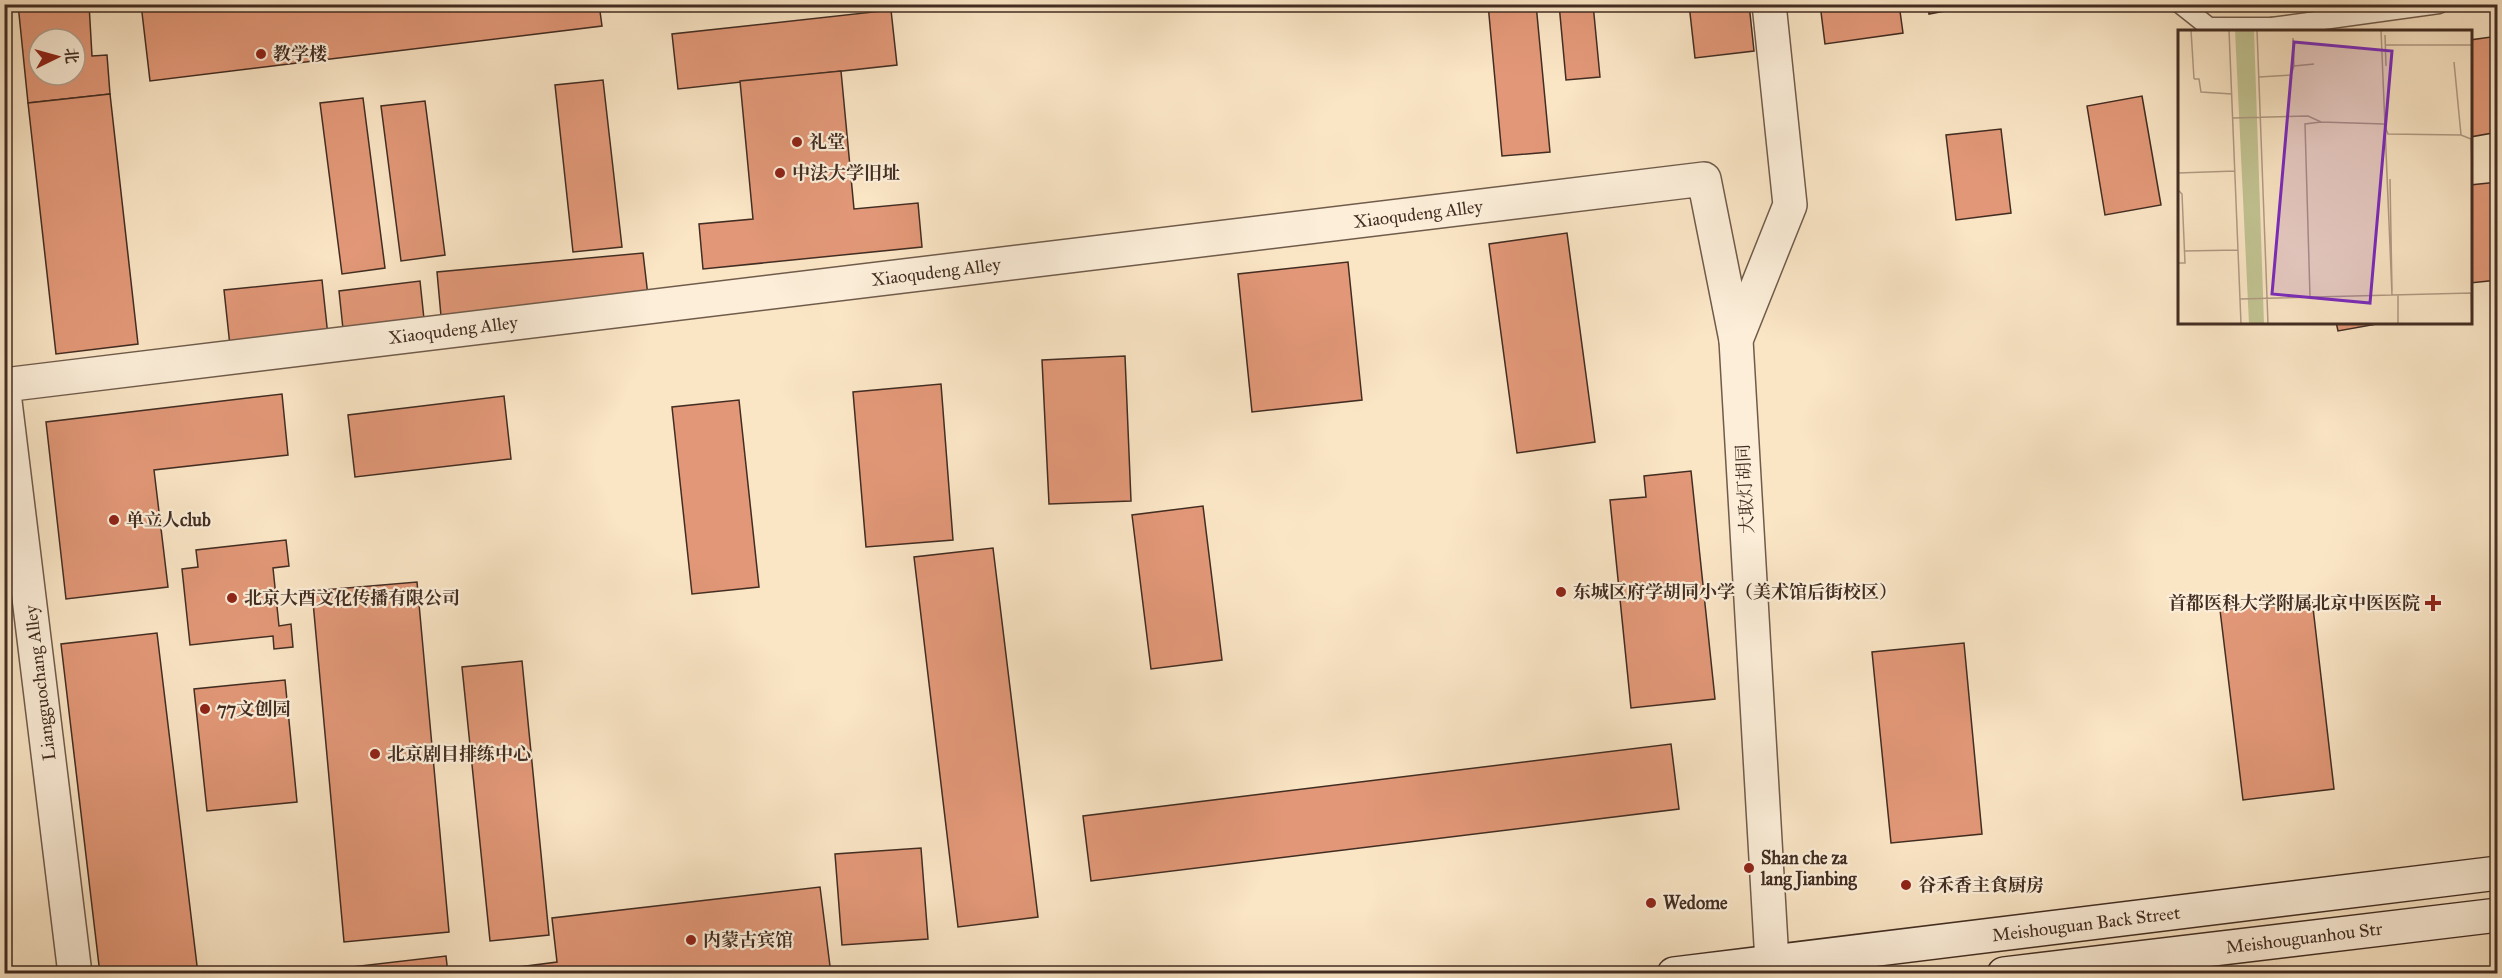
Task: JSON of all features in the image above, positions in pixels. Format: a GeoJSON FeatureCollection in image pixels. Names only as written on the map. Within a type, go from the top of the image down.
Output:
{"type":"FeatureCollection","features":[{"type":"Feature","properties":{"kind":"street","name":"大取灯胡同"},"geometry":{"type":"LineString","coordinates":[[1762,968],[1736,340],[1790,205],[1769,4]]}},
{"type":"Feature","properties":{"kind":"street","name":"Xiaoqudeng Alley"},"geometry":{"type":"LineString","coordinates":[[4,384],[1704,179],[1736,340]]}},
{"type":"Feature","properties":{"kind":"street","name":"Liangguochang Alley"},"geometry":{"type":"LineString","coordinates":[[4,393],[75,974]]}},
{"type":"Feature","properties":{"kind":"street","name":"Meishouguan Back Street"},"geometry":{"type":"LineString","coordinates":[[1674,974],[1762,968],[2498,873]]}},
{"type":"Feature","properties":{"kind":"street","name":"Meishouguanhou Str"},"geometry":{"type":"LineString","coordinates":[[2004,974],[2498,915]]}},
{"type":"Feature","properties":{"kind":"lane"},"geometry":{"type":"LineString","coordinates":[[2180,4],[2209,27],[2273,29],[2439,4]]}},
{"type":"Feature","properties":{"kind":"building"},"geometry":{"type":"Polygon","coordinates":[[[18,4],[89,4],[92,56],[107,55],[110,94],[28,103],[18,4]]]}},
{"type":"Feature","properties":{"kind":"building","name":"教学楼"},"geometry":{"type":"Polygon","coordinates":[[[141,4],[599,4],[602,26],[150,81],[141,4]]]}},
{"type":"Feature","properties":{"kind":"building"},"geometry":{"type":"Polygon","coordinates":[[[1488,4],[1536,4],[1550,152],[1502,156],[1488,4]]]}},
{"type":"Feature","properties":{"kind":"building"},"geometry":{"type":"Polygon","coordinates":[[[1559,4],[1593,4],[1600,77],[1566,80],[1559,4]]]}},
{"type":"Feature","properties":{"kind":"building"},"geometry":{"type":"Polygon","coordinates":[[[1689,4],[1749,4],[1754,51],[1695,58],[1689,4]]]}},
{"type":"Feature","properties":{"kind":"building"},"geometry":{"type":"Polygon","coordinates":[[[1820,4],[1899,4],[1903,33],[1825,44],[1820,4]]]}},
{"type":"Feature","properties":{"kind":"building"},"geometry":{"type":"Polygon","coordinates":[[[1928,4],[1981,4],[1929,14],[1928,4]]]}},
{"type":"Feature","properties":{"kind":"building"},"geometry":{"type":"Polygon","coordinates":[[[891,10],[897,65],[678,89],[672,34],[891,10]]]}},
{"type":"Feature","properties":{"kind":"building"},"geometry":{"type":"Polygon","coordinates":[[[2498,36],[2498,132],[2472,137],[2472,40],[2498,36]]]}},
{"type":"Feature","properties":{"kind":"building","name":"礼堂"},"geometry":{"type":"Polygon","coordinates":[[[841,71],[854,209],[918,203],[922,247],[703,269],[699,224],[753,219],[740,81],[841,71]]]}},
{"type":"Feature","properties":{"kind":"building"},"geometry":{"type":"Polygon","coordinates":[[[603,80],[622,247],[573,252],[555,85],[603,80]]]}},
{"type":"Feature","properties":{"kind":"building"},"geometry":{"type":"Polygon","coordinates":[[[110,94],[138,344],[56,354],[28,103],[110,94]]]}},
{"type":"Feature","properties":{"kind":"building"},"geometry":{"type":"Polygon","coordinates":[[[2142,96],[2161,205],[2105,215],[2087,106],[2142,96]]]}},
{"type":"Feature","properties":{"kind":"building"},"geometry":{"type":"Polygon","coordinates":[[[363,98],[385,268],[342,274],[320,103],[363,98]]]}},
{"type":"Feature","properties":{"kind":"building"},"geometry":{"type":"Polygon","coordinates":[[[425,101],[445,255],[401,261],[381,106],[425,101]]]}},
{"type":"Feature","properties":{"kind":"building"},"geometry":{"type":"Polygon","coordinates":[[[2001,129],[2011,213],[1956,220],[1946,135],[2001,129]]]}},
{"type":"Feature","properties":{"kind":"building"},"geometry":{"type":"Polygon","coordinates":[[[2498,182],[2498,280],[2472,283],[2472,185],[2498,182]]]}},
{"type":"Feature","properties":{"kind":"building"},"geometry":{"type":"Polygon","coordinates":[[[1567,233],[1595,442],[1517,453],[1489,244],[1567,233]]]}},
{"type":"Feature","properties":{"kind":"building"},"geometry":{"type":"Polygon","coordinates":[[[643,253],[648,296],[441,316],[437,272],[643,253]]]}},
{"type":"Feature","properties":{"kind":"building"},"geometry":{"type":"Polygon","coordinates":[[[1348,262],[1362,400],[1252,412],[1238,274],[1348,262]]]}},
{"type":"Feature","properties":{"kind":"building"},"geometry":{"type":"Polygon","coordinates":[[[322,280],[328,336],[230,346],[224,290],[322,280]]]}},
{"type":"Feature","properties":{"kind":"building"},"geometry":{"type":"Polygon","coordinates":[[[420,281],[424,319],[343,329],[339,291],[420,281]]]}},
{"type":"Feature","properties":{"kind":"building"},"geometry":{"type":"Polygon","coordinates":[[[2336,324],[2377,324],[2338,331],[2336,324]]]}},
{"type":"Feature","properties":{"kind":"building"},"geometry":{"type":"Polygon","coordinates":[[[1125,356],[1131,501],[1049,504],[1042,360],[1125,356]]]}},
{"type":"Feature","properties":{"kind":"building"},"geometry":{"type":"Polygon","coordinates":[[[941,384],[953,540],[866,547],[853,392],[941,384]]]}},
{"type":"Feature","properties":{"kind":"building"},"geometry":{"type":"Polygon","coordinates":[[[282,394],[288,455],[154,470],[168,587],[66,599],[46,422],[282,394]]]}},
{"type":"Feature","properties":{"kind":"building"},"geometry":{"type":"Polygon","coordinates":[[[504,396],[511,459],[355,477],[348,415],[504,396]]]}},
{"type":"Feature","properties":{"kind":"building"},"geometry":{"type":"Polygon","coordinates":[[[739,400],[759,587],[692,594],[672,407],[739,400]]]}},
{"type":"Feature","properties":{"kind":"building"},"geometry":{"type":"Polygon","coordinates":[[[1691,471],[1715,699],[1631,708],[1610,500],[1646,497],[1644,476],[1691,471]]]}},
{"type":"Feature","properties":{"kind":"building"},"geometry":{"type":"Polygon","coordinates":[[[1203,506],[1222,660],[1151,669],[1132,515],[1203,506]]]}},
{"type":"Feature","properties":{"kind":"building"},"geometry":{"type":"Polygon","coordinates":[[[286,540],[289,566],[273,568],[279,626],[291,624],[293,647],[274,649],[273,636],[190,645],[182,569],[198,567],[196,550],[286,540]]]}},
{"type":"Feature","properties":{"kind":"building"},"geometry":{"type":"Polygon","coordinates":[[[993,548],[1038,917],[958,927],[914,557],[993,548]]]}},
{"type":"Feature","properties":{"kind":"building"},"geometry":{"type":"Polygon","coordinates":[[[417,582],[449,932],[344,942],[312,591],[417,582]]]}},
{"type":"Feature","properties":{"kind":"building"},"geometry":{"type":"Polygon","coordinates":[[[2312,599],[2334,789],[2243,800],[2220,610],[2312,599]]]}},
{"type":"Feature","properties":{"kind":"building"},"geometry":{"type":"Polygon","coordinates":[[[157,633],[198,974],[100,974],[61,644],[157,633]]]}},
{"type":"Feature","properties":{"kind":"building"},"geometry":{"type":"Polygon","coordinates":[[[1964,643],[1982,834],[1891,843],[1872,652],[1964,643]]]}},
{"type":"Feature","properties":{"kind":"building"},"geometry":{"type":"Polygon","coordinates":[[[522,661],[549,935],[490,941],[462,667],[522,661]]]}},
{"type":"Feature","properties":{"kind":"building"},"geometry":{"type":"Polygon","coordinates":[[[285,680],[297,802],[207,811],[194,689],[285,680]]]}},
{"type":"Feature","properties":{"kind":"building"},"geometry":{"type":"Polygon","coordinates":[[[1671,744],[1679,809],[1091,881],[1083,816],[1671,744]]]}},
{"type":"Feature","properties":{"kind":"building"},"geometry":{"type":"Polygon","coordinates":[[[921,848],[928,939],[842,945],[835,854],[921,848]]]}},
{"type":"Feature","properties":{"kind":"building","name":"内蒙古宾馆"},"geometry":{"type":"Polygon","coordinates":[[[820,887],[831,974],[520,974],[519,967],[557,962],[552,918],[820,887]]]}},
{"type":"Feature","properties":{"kind":"building"},"geometry":{"type":"Polygon","coordinates":[[[446,956],[448,974],[291,974],[446,956]]]}},
{"type":"Feature","properties":{"kind":"place","name":"教学楼"},"geometry":{"type":"Point","coordinates":[261,54]}},
{"type":"Feature","properties":{"kind":"place","name":"礼堂"},"geometry":{"type":"Point","coordinates":[797,142]}},
{"type":"Feature","properties":{"kind":"place","name":"中法大学旧址"},"geometry":{"type":"Point","coordinates":[780,173]}},
{"type":"Feature","properties":{"kind":"place","name":"单立人club"},"geometry":{"type":"Point","coordinates":[114,520]}},
{"type":"Feature","properties":{"kind":"place","name":"东城区府学胡同小学（美术馆后街校区）"},"geometry":{"type":"Point","coordinates":[1561,592]}},
{"type":"Feature","properties":{"kind":"place","name":"北京大酉文化传播有限公司"},"geometry":{"type":"Point","coordinates":[232,598]}},
{"type":"Feature","properties":{"kind":"place","name":"首都医科大学附属北京中医医院"},"geometry":{"type":"Point","coordinates":[2433,603]}},
{"type":"Feature","properties":{"kind":"place","name":"77文创园"},"geometry":{"type":"Point","coordinates":[205,709]}},
{"type":"Feature","properties":{"kind":"place","name":"北京剧目排练中心"},"geometry":{"type":"Point","coordinates":[375,754]}},
{"type":"Feature","properties":{"kind":"place","name":"Shan che za lang Jianbing"},"geometry":{"type":"Point","coordinates":[1749,868]}},
{"type":"Feature","properties":{"kind":"place","name":"谷禾香主食厨房"},"geometry":{"type":"Point","coordinates":[1906,885]}},
{"type":"Feature","properties":{"kind":"place","name":"Wedome"},"geometry":{"type":"Point","coordinates":[1651,903]}},
{"type":"Feature","properties":{"kind":"place","name":"内蒙古宾馆"},"geometry":{"type":"Point","coordinates":[691,940]}}]}
